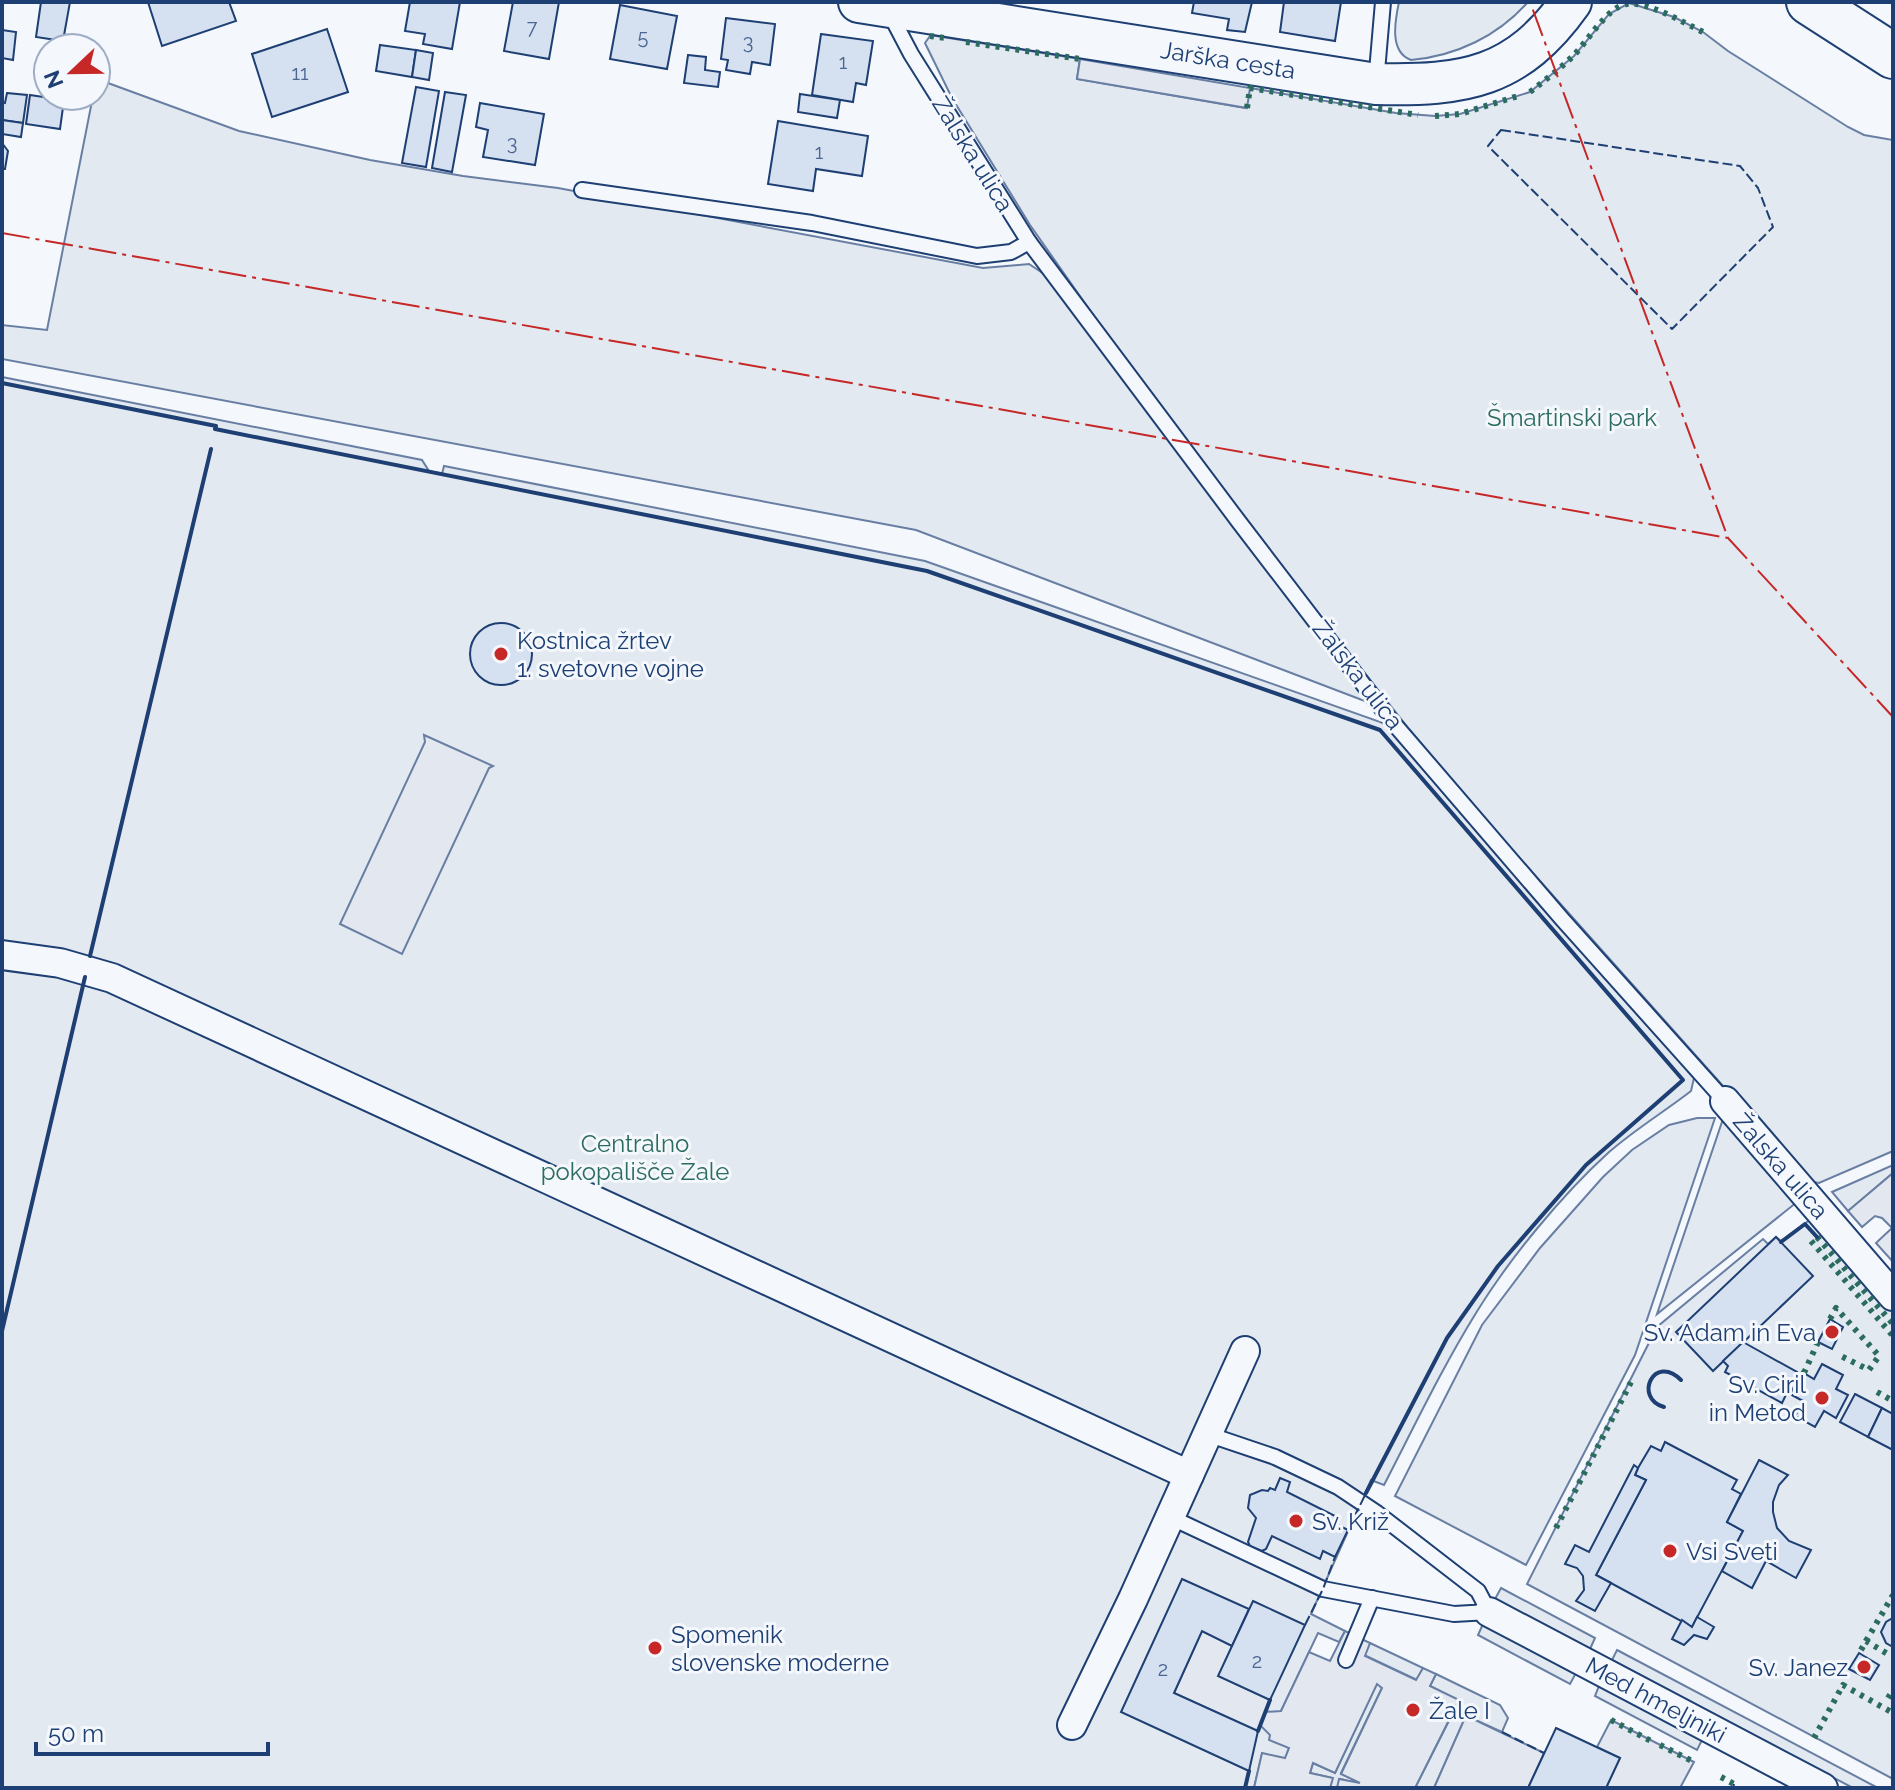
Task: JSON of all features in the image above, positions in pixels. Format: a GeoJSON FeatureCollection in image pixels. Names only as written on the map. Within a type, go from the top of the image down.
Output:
{"type":"FeatureCollection","features":[{"type":"Feature","properties":{"kind":"main road"},"geometry":{"type":"LineString","coordinates":[[1809,2],[1893,56]]}},
{"type":"Feature","properties":{"kind":"street","name":"Jarška cesta"},"geometry":{"type":"LineString","coordinates":[[876,3],[1376,84],[1422,85],[1461,80],[1514,61],[1553,26],[1571,2]]}},
{"type":"Feature","properties":{"kind":"street"},"geometry":{"type":"LineString","coordinates":[[2,955],[60,963],[112,978],[1189,1475]]}},
{"type":"Feature","properties":{"kind":"street","name":"Žalska ulica"},"geometry":{"type":"LineString","coordinates":[[1725,1101],[1893,1296]]}},
{"type":"Feature","properties":{"kind":"street"},"geometry":{"type":"LineString","coordinates":[[1072,1725],[1245,1351]]}},
{"type":"Feature","properties":{"kind":"street","name":"Med hmeljniki"},"geometry":{"type":"LineString","coordinates":[[1489,1612],[1823,1788]]}},
{"type":"Feature","properties":{"kind":"lane"},"geometry":{"type":"LineString","coordinates":[[1376,84],[1383,2]]}},
{"type":"Feature","properties":{"kind":"lane","name":"Žalska ulica"},"geometry":{"type":"LineString","coordinates":[[876,3],[1029,242],[1389,718],[1562,919],[1725,1101]]}},
{"type":"Feature","properties":{"kind":"lane"},"geometry":{"type":"LineString","coordinates":[[582,190],[812,223],[977,256],[1011,252],[1029,242]]}},
{"type":"Feature","properties":{"kind":"lane","name":"Med hmeljniki"},"geometry":{"type":"LineString","coordinates":[[1170,1517],[1323,1589],[1454,1614],[1489,1612],[1478,1591],[1338,1487],[1275,1457],[1207,1434]]}},
{"type":"Feature","properties":{"kind":"lane"},"geometry":{"type":"LineString","coordinates":[[1346,1660],[1372,1598]]}},
{"type":"Feature","properties":{"kind":"green space"},"geometry":{"type":"Polygon","coordinates":[[[1399,2],[1528,2],[1503,25],[1475,42],[1444,54],[1411,60],[1404,56],[1396,43],[1399,2]]]}},
{"type":"Feature","properties":{"kind":"green space","name":"Šmartinski park"},"geometry":{"type":"Polygon","coordinates":[[[1629,3],[1674,17],[1703,32],[1848,127],[1864,135],[1893,140],[1893,1151],[1819,1183],[1808,1181],[1490,825],[1296,586],[1108,336],[1030,225],[952,98],[925,43],[930,36],[936,36],[1080,59],[1077,79],[1246,108],[1250,88],[1396,113],[1435,116],[1460,114],[1530,92],[1574,56],[1609,14],[1629,3]]]}},
{"type":"Feature","properties":{"kind":"green space"},"geometry":{"type":"Polygon","coordinates":[[[112,84],[239,131],[370,160],[558,188],[983,268],[1029,264],[1047,276],[1370,703],[916,530],[2,359],[2,325],[47,330],[90,112],[112,112],[112,84]]]}},
{"type":"Feature","properties":{"kind":"green space","name":"Centralno pokopališče Žale"},"geometry":{"type":"Polygon","coordinates":[[[2,377],[422,460],[429,471],[442,474],[444,466],[925,561],[1386,724],[1694,1078],[1691,1091],[1608,1153],[1537,1228],[1489,1292],[1428,1398],[1384,1485],[1371,1480],[1311,1614],[1345,1631],[1339,1642],[1318,1633],[1281,1711],[1289,1748],[1285,1759],[1262,1754],[1254,1788],[2,1788],[2,377]]]}},
{"type":"Feature","properties":{"kind":"green space"},"geometry":{"type":"Polygon","coordinates":[[[1697,1118],[1715,1118],[1635,1355],[1526,1565],[1395,1496],[1482,1325],[1540,1248],[1603,1177],[1632,1150],[1669,1125],[1697,1118]]]}},
{"type":"Feature","properties":{"kind":"green space"},"geometry":{"type":"Polygon","coordinates":[[[1723,1119],[1797,1202],[1657,1314],[1723,1119]]]}},
{"type":"Feature","properties":{"kind":"green space"},"geometry":{"type":"Polygon","coordinates":[[[1893,1165],[1893,1173],[1848,1211],[1832,1192],[1893,1165]]]}},
{"type":"Feature","properties":{"kind":"green space"},"geometry":{"type":"Polygon","coordinates":[[[1811,1219],[1893,1312],[1893,1779],[1527,1584],[1657,1327],[1763,1239],[1768,1244],[1776,1237],[1781,1241],[1811,1219]]]}},
{"type":"Feature","properties":{"kind":"green space"},"geometry":{"type":"Polygon","coordinates":[[[1501,1588],[1595,1638],[1590,1649],[1495,1599],[1501,1588]]]}},
{"type":"Feature","properties":{"kind":"green space"},"geometry":{"type":"Polygon","coordinates":[[[1483,1624],[1576,1673],[1570,1684],[1478,1635],[1483,1624]]]}},
{"type":"Feature","properties":{"kind":"green space"},"geometry":{"type":"Polygon","coordinates":[[[1370,1643],[1423,1668],[1417,1680],[1364,1655],[1370,1643]]]}},
{"type":"Feature","properties":{"kind":"green space"},"geometry":{"type":"Polygon","coordinates":[[[1617,1650],[1878,1788],[1853,1788],[1612,1660],[1617,1650]]]}},
{"type":"Feature","properties":{"kind":"green space"},"geometry":{"type":"Polygon","coordinates":[[[1436,1674],[1500,1705],[1508,1718],[1502,1732],[1471,1718],[1464,1720],[1434,1788],[1415,1788],[1459,1701],[1430,1686],[1436,1674]]]}},
{"type":"Feature","properties":{"kind":"green space"},"geometry":{"type":"Polygon","coordinates":[[[1377,1683],[1382,1688],[1341,1773],[1362,1784],[1340,1779],[1337,1788],[1330,1788],[1332,1778],[1310,1773],[1313,1763],[1335,1773],[1377,1683]]]}},
{"type":"Feature","properties":{"kind":"green space"},"geometry":{"type":"Polygon","coordinates":[[[1599,1686],[1702,1740],[1697,1750],[1595,1696],[1599,1686]]]}},
{"type":"Feature","properties":{"kind":"shaded area"},"geometry":{"type":"Polygon","coordinates":[[[1080,59],[1250,88],[1247,108],[1077,79],[1080,59]]]}},
{"type":"Feature","properties":{"kind":"shaded area"},"geometry":{"type":"Polygon","coordinates":[[[424,735],[493,766],[489,768],[402,954],[340,924],[425,742],[424,735]]]}},
{"type":"Feature","properties":{"kind":"shaded area"},"geometry":{"type":"Polygon","coordinates":[[[1893,1173],[1893,1262],[1876,1243],[1892,1228],[1882,1218],[1875,1216],[1862,1227],[1848,1211],[1893,1173]]]}},
{"type":"Feature","properties":{"kind":"shaded area","name":"Žale I"},"geometry":{"type":"Polygon","coordinates":[[[1202,1631],[1232,1646],[1219,1676],[1270,1700],[1265,1712],[1281,1711],[1309,1652],[1330,1661],[1345,1631],[1370,1643],[1365,1656],[1416,1680],[1423,1668],[1436,1674],[1430,1686],[1459,1700],[1415,1788],[1337,1788],[1339,1779],[1360,1783],[1341,1774],[1382,1688],[1377,1684],[1335,1773],[1313,1763],[1310,1773],[1333,1778],[1330,1788],[1254,1788],[1262,1753],[1285,1758],[1289,1748],[1269,1740],[1270,1735],[1260,1725],[1258,1731],[1174,1693],[1202,1631]]]}},
{"type":"Feature","properties":{"kind":"shaded area"},"geometry":{"type":"Polygon","coordinates":[[[1471,1718],[1544,1753],[1528,1788],[1434,1788],[1464,1720],[1471,1718]]]}},
{"type":"Feature","properties":{"kind":"shaded area"},"geometry":{"type":"Polygon","coordinates":[[[1611,1720],[1694,1762],[1680,1788],[1606,1788],[1620,1758],[1597,1747],[1611,1720]]]}},
{"type":"Feature","properties":{"kind":"building"},"geometry":{"type":"Polygon","coordinates":[[[41,2],[70,2],[65,32],[37,32],[41,2]]]}},
{"type":"Feature","properties":{"kind":"building"},"geometry":{"type":"Polygon","coordinates":[[[148,2],[229,2],[236,21],[162,46],[148,2]]]}},
{"type":"Feature","properties":{"kind":"building"},"geometry":{"type":"Polygon","coordinates":[[[410,2],[460,2],[452,49],[423,44],[425,34],[405,31],[410,2]]]}},
{"type":"Feature","properties":{"kind":"building"},"geometry":{"type":"Polygon","coordinates":[[[513,2],[559,2],[549,59],[504,51],[513,2]]]}},
{"type":"Feature","properties":{"kind":"building"},"geometry":{"type":"Polygon","coordinates":[[[1194,2],[1252,2],[1245,32],[1227,30],[1229,19],[1192,13],[1194,2]]]}},
{"type":"Feature","properties":{"kind":"building"},"geometry":{"type":"Polygon","coordinates":[[[1284,2],[1341,2],[1335,41],[1280,32],[1284,2]]]}},
{"type":"Feature","properties":{"kind":"building"},"geometry":{"type":"Polygon","coordinates":[[[620,5],[677,16],[667,69],[610,59],[620,5]]]}},
{"type":"Feature","properties":{"kind":"building"},"geometry":{"type":"Polygon","coordinates":[[[726,18],[775,24],[770,65],[752,62],[750,74],[726,70],[728,60],[721,59],[726,18]]]}},
{"type":"Feature","properties":{"kind":"building"},"geometry":{"type":"Polygon","coordinates":[[[327,29],[348,92],[272,117],[252,54],[327,29]]]}},
{"type":"Feature","properties":{"kind":"building"},"geometry":{"type":"Polygon","coordinates":[[[2,30],[16,32],[13,60],[2,58],[2,30]]]}},
{"type":"Feature","properties":{"kind":"building"},"geometry":{"type":"Polygon","coordinates":[[[821,34],[873,41],[866,85],[856,83],[853,102],[812,95],[821,34]]]}},
{"type":"Feature","properties":{"kind":"building"},"geometry":{"type":"Polygon","coordinates":[[[380,45],[416,50],[412,77],[376,71],[380,45]]]}},
{"type":"Feature","properties":{"kind":"building"},"geometry":{"type":"Polygon","coordinates":[[[416,50],[433,53],[429,80],[412,77],[416,50]]]}},
{"type":"Feature","properties":{"kind":"building"},"geometry":{"type":"Polygon","coordinates":[[[688,55],[706,57],[705,70],[720,72],[718,87],[684,83],[688,55]]]}},
{"type":"Feature","properties":{"kind":"building"},"geometry":{"type":"Polygon","coordinates":[[[416,87],[439,91],[426,167],[402,163],[416,87]]]}},
{"type":"Feature","properties":{"kind":"building"},"geometry":{"type":"Polygon","coordinates":[[[445,92],[466,95],[452,172],[432,168],[445,92]]]}},
{"type":"Feature","properties":{"kind":"building"},"geometry":{"type":"Polygon","coordinates":[[[7,93],[27,95],[23,123],[2,120],[2,102],[5,103],[7,93]]]}},
{"type":"Feature","properties":{"kind":"building"},"geometry":{"type":"Polygon","coordinates":[[[800,94],[840,100],[837,118],[798,112],[800,94]]]}},
{"type":"Feature","properties":{"kind":"building"},"geometry":{"type":"Polygon","coordinates":[[[30,95],[32,112],[62,112],[60,129],[26,124],[30,95]]]}},
{"type":"Feature","properties":{"kind":"building"},"geometry":{"type":"Polygon","coordinates":[[[480,103],[544,114],[535,165],[483,157],[488,130],[476,127],[480,103]]]}},
{"type":"Feature","properties":{"kind":"building"},"geometry":{"type":"Polygon","coordinates":[[[2,120],[23,123],[21,137],[2,134],[2,120]]]}},
{"type":"Feature","properties":{"kind":"building"},"geometry":{"type":"Polygon","coordinates":[[[778,121],[868,136],[862,176],[816,169],[813,191],[768,184],[778,121]]]}},
{"type":"Feature","properties":{"kind":"building"},"geometry":{"type":"Polygon","coordinates":[[[2,143],[8,151],[5,169],[2,169],[2,143]]]}},
{"type":"Feature","properties":{"kind":"building","name":"Kostnica žrtev 1. svetovne vojne"},"geometry":{"type":"Polygon","coordinates":[[[501,623],[513,625],[523,632],[530,642],[530,666],[523,676],[513,683],[501,685],[489,683],[479,676],[472,666],[470,654],[472,642],[479,632],[489,625],[501,623]]]}},
{"type":"Feature","properties":{"kind":"building"},"geometry":{"type":"Polygon","coordinates":[[[1776,1237],[1813,1276],[1713,1371],[1676,1332],[1776,1237]]]}},
{"type":"Feature","properties":{"kind":"building","name":"Sv. Adam in Eva"},"geometry":{"type":"Polygon","coordinates":[[[1830,1319],[1843,1327],[1832,1349],[1818,1342],[1830,1319]]]}},
{"type":"Feature","properties":{"kind":"building"},"geometry":{"type":"Polygon","coordinates":[[[1743,1342],[1797,1372],[1782,1403],[1725,1372],[1728,1366],[1723,1361],[1743,1342]]]}},
{"type":"Feature","properties":{"kind":"building","name":"Sv. Ciril in Metod"},"geometry":{"type":"Polygon","coordinates":[[[1822,1364],[1843,1375],[1836,1389],[1848,1395],[1836,1418],[1824,1411],[1815,1427],[1795,1416],[1803,1401],[1790,1394],[1802,1372],[1814,1379],[1822,1364]]]}},
{"type":"Feature","properties":{"kind":"building"},"geometry":{"type":"Polygon","coordinates":[[[1855,1394],[1882,1408],[1868,1437],[1840,1422],[1855,1394]]]}},
{"type":"Feature","properties":{"kind":"building"},"geometry":{"type":"Polygon","coordinates":[[[1882,1408],[1893,1414],[1893,1450],[1868,1437],[1882,1408]]]}},
{"type":"Feature","properties":{"kind":"building","name":"Vsi Sveti"},"geometry":{"type":"Polygon","coordinates":[[[1665,1442],[1737,1480],[1732,1489],[1741,1494],[1727,1522],[1743,1531],[1692,1627],[1596,1575],[1646,1480],[1635,1475],[1638,1468],[1651,1446],[1661,1451],[1665,1442]]]}},
{"type":"Feature","properties":{"kind":"building"},"geometry":{"type":"Polygon","coordinates":[[[1759,1460],[1788,1475],[1779,1485],[1773,1502],[1777,1528],[1789,1541],[1811,1550],[1796,1578],[1766,1561],[1752,1588],[1722,1571],[1743,1531],[1727,1522],[1759,1460]]]}},
{"type":"Feature","properties":{"kind":"building"},"geometry":{"type":"Polygon","coordinates":[[[1634,1465],[1638,1468],[1635,1475],[1646,1480],[1596,1575],[1611,1583],[1595,1611],[1576,1601],[1584,1590],[1583,1576],[1577,1568],[1565,1564],[1575,1545],[1589,1552],[1634,1465]]]}},
{"type":"Feature","properties":{"kind":"building","name":"Sv. Križ"},"geometry":{"type":"Polygon","coordinates":[[[1280,1478],[1290,1482],[1287,1492],[1339,1518],[1336,1524],[1348,1530],[1335,1557],[1323,1551],[1320,1559],[1272,1536],[1262,1551],[1250,1546],[1248,1542],[1256,1518],[1248,1508],[1250,1495],[1270,1488],[1275,1490],[1280,1478]]]}},
{"type":"Feature","properties":{"kind":"building"},"geometry":{"type":"Polygon","coordinates":[[[1182,1579],[1249,1609],[1232,1646],[1202,1631],[1174,1693],[1258,1731],[1249,1771],[1121,1712],[1182,1579]]]}},
{"type":"Feature","properties":{"kind":"building"},"geometry":{"type":"Polygon","coordinates":[[[1253,1601],[1305,1625],[1270,1700],[1218,1676],[1253,1601]]]}},
{"type":"Feature","properties":{"kind":"building"},"geometry":{"type":"Polygon","coordinates":[[[1697,1617],[1714,1627],[1707,1639],[1694,1635],[1684,1645],[1672,1639],[1682,1620],[1692,1627],[1697,1617]]]}},
{"type":"Feature","properties":{"kind":"building"},"geometry":{"type":"Polygon","coordinates":[[[1891,1619],[1893,1647],[1886,1643],[1881,1632],[1891,1619]]]}},
{"type":"Feature","properties":{"kind":"building","name":"Sv. Janez"},"geometry":{"type":"Polygon","coordinates":[[[1859,1653],[1879,1665],[1870,1680],[1849,1669],[1859,1653]]]}},
{"type":"Feature","properties":{"kind":"building"},"geometry":{"type":"Polygon","coordinates":[[[1556,1728],[1620,1758],[1606,1788],[1528,1788],[1556,1728]]]}},
{"type":"Feature","properties":{"kind":"hedge"},"geometry":{"type":"LineString","coordinates":[[1530,92],[1569,60],[1605,18],[1620,6],[1645,6],[1703,32]]}},
{"type":"Feature","properties":{"kind":"hedge"},"geometry":{"type":"LineString","coordinates":[[930,36],[945,38]]}},
{"type":"Feature","properties":{"kind":"hedge"},"geometry":{"type":"LineString","coordinates":[[966,42],[1080,59]]}},
{"type":"Feature","properties":{"kind":"hedge"},"geometry":{"type":"LineString","coordinates":[[1247,108],[1250,88],[1418,115]]}},
{"type":"Feature","properties":{"kind":"hedge"},"geometry":{"type":"LineString","coordinates":[[1435,116],[1460,114],[1518,96]]}},
{"type":"Feature","properties":{"kind":"hedge"},"geometry":{"type":"LineString","coordinates":[[1817,1237],[1893,1324]]}},
{"type":"Feature","properties":{"kind":"hedge"},"geometry":{"type":"LineString","coordinates":[[1811,1241],[1893,1336]]}},
{"type":"Feature","properties":{"kind":"hedge"},"geometry":{"type":"LineString","coordinates":[[1830,1319],[1836,1308],[1879,1356],[1869,1370],[1839,1355]]}},
{"type":"Feature","properties":{"kind":"hedge"},"geometry":{"type":"LineString","coordinates":[[1804,1373],[1818,1342]]}},
{"type":"Feature","properties":{"kind":"hedge"},"geometry":{"type":"LineString","coordinates":[[1556,1528],[1631,1382]]}},
{"type":"Feature","properties":{"kind":"hedge"},"geometry":{"type":"LineString","coordinates":[[1877,1392],[1893,1401]]}},
{"type":"Feature","properties":{"kind":"hedge"},"geometry":{"type":"LineString","coordinates":[[1866,1641],[1893,1595]]}},
{"type":"Feature","properties":{"kind":"hedge"},"geometry":{"type":"LineString","coordinates":[[1861,1650],[1866,1641],[1891,1656]]}},
{"type":"Feature","properties":{"kind":"hedge"},"geometry":{"type":"LineString","coordinates":[[1814,1738],[1843,1685],[1893,1713]]}},
{"type":"Feature","properties":{"kind":"hedge"},"geometry":{"type":"LineString","coordinates":[[1888,1698],[1893,1690]]}},
{"type":"Feature","properties":{"kind":"hedge"},"geometry":{"type":"LineString","coordinates":[[1611,1720],[1651,1741]]}},
{"type":"Feature","properties":{"kind":"hedge"},"geometry":{"type":"LineString","coordinates":[[1660,1745],[1694,1762]]}},
{"type":"Feature","properties":{"kind":"hedge"},"geometry":{"type":"LineString","coordinates":[[1721,1777],[1734,1784]]}},
{"type":"Feature","properties":{"kind":"fence"},"geometry":{"type":"LineString","coordinates":[[1501,130],[1740,166],[1758,188],[1773,227],[1672,329],[1488,146],[1501,130]]}},
{"type":"Feature","properties":{"kind":"fence"},"geometry":{"type":"LineString","coordinates":[[1348,1530],[1366,1493]]}},
{"type":"Feature","properties":{"kind":"fence"},"geometry":{"type":"LineString","coordinates":[[1305,1625],[1335,1557]]}},
{"type":"Feature","properties":{"kind":"fence"},"geometry":{"type":"LineString","coordinates":[[1502,1732],[1544,1753]]}},
{"type":"Feature","properties":{"kind":"fence"},"geometry":{"type":"LineString","coordinates":[[1733,1788],[1734,1784]]}},
{"type":"Feature","properties":{"kind":"wall"},"geometry":{"type":"LineString","coordinates":[[2,383],[216,426],[215,429],[927,571],[1380,730],[1683,1080],[1586,1165],[1498,1266],[1447,1338],[1366,1493]]}},
{"type":"Feature","properties":{"kind":"wall"},"geometry":{"type":"LineString","coordinates":[[90,956],[211,449]]}},
{"type":"Feature","properties":{"kind":"wall"},"geometry":{"type":"LineString","coordinates":[[2,1331],[85,977]]}},
{"type":"Feature","properties":{"kind":"wall"},"geometry":{"type":"LineString","coordinates":[[1781,1242],[1805,1224],[1817,1237]]}},
{"type":"Feature","properties":{"kind":"wall"},"geometry":{"type":"LineString","coordinates":[[1664,1407],[1650,1395],[1651,1380],[1663,1372],[1681,1380]]}},
{"type":"Feature","properties":{"kind":"wall"},"geometry":{"type":"LineString","coordinates":[[1258,1731],[1270,1700]]}},
{"type":"Feature","properties":{"kind":"wall"},"geometry":{"type":"LineString","coordinates":[[1245,1788],[1249,1771]]}},
{"type":"Feature","properties":{"kind":"power"},"geometry":{"type":"LineString","coordinates":[[2,233],[1728,538],[1530,2]]}},
{"type":"Feature","properties":{"kind":"power"},"geometry":{"type":"LineString","coordinates":[[1728,538],[1893,717]]}},
{"type":"Feature","properties":{"kind":"place","name":"Kostnica žrtev 1. svetovne vojne"},"geometry":{"type":"Point","coordinates":[501,654]}},
{"type":"Feature","properties":{"kind":"place","name":"Sv. Adam in Eva"},"geometry":{"type":"Point","coordinates":[1832,1332]}},
{"type":"Feature","properties":{"kind":"place","name":"Sv. Ciril in Metod"},"geometry":{"type":"Point","coordinates":[1822,1398]}},
{"type":"Feature","properties":{"kind":"place","name":"Sv. Križ"},"geometry":{"type":"Point","coordinates":[1296,1521]}},
{"type":"Feature","properties":{"kind":"place","name":"Vsi Sveti"},"geometry":{"type":"Point","coordinates":[1670,1551]}},
{"type":"Feature","properties":{"kind":"place","name":"Spomenik slovenske moderne"},"geometry":{"type":"Point","coordinates":[655,1648]}},
{"type":"Feature","properties":{"kind":"place","name":"Sv. Janez"},"geometry":{"type":"Point","coordinates":[1864,1667]}},
{"type":"Feature","properties":{"kind":"place","name":"Žale I"},"geometry":{"type":"Point","coordinates":[1413,1710]}}]}
